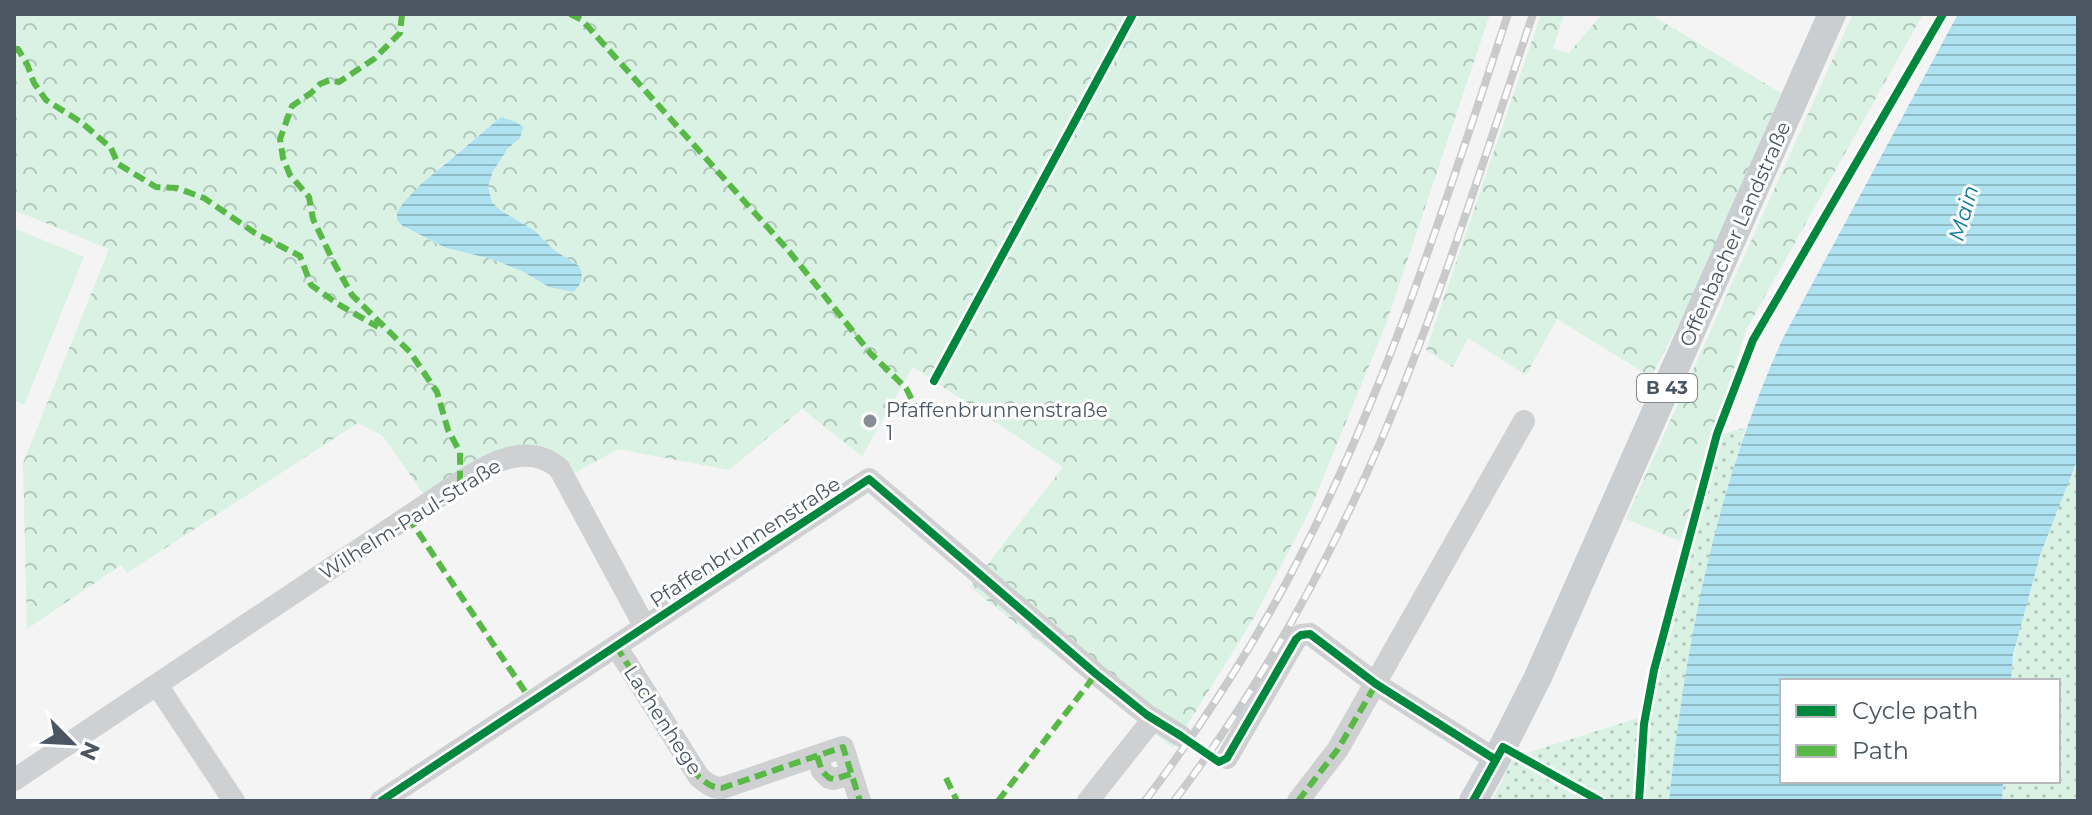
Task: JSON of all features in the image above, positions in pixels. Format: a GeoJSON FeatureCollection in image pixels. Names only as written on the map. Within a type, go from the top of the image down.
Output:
{"type":"FeatureCollection","features":[{"type":"Feature","properties":{"kind":"main road","name":"Offenbacher Landstraße"},"geometry":{"type":"LineString","coordinates":[[1500,753],[1538,677],[1830,20]]}},
{"type":"Feature","properties":{"kind":"main road","name":"B 43"},"geometry":{"type":"LineString","coordinates":[[1473,801],[1500,753]]}},
{"type":"Feature","properties":{"kind":"street"},"geometry":{"type":"LineString","coordinates":[[1298,801],[1338,749],[1524,421]]}},
{"type":"Feature","properties":{"kind":"street","name":"Wilhelm-Paul-Straße"},"geometry":{"type":"LineString","coordinates":[[14,780],[460,482],[487,465],[512,456],[539,458],[559,468],[645,627]]}},
{"type":"Feature","properties":{"kind":"street","name":"Pfaffenbrunnenstraße"},"geometry":{"type":"LineString","coordinates":[[381,801],[869,479],[1073,655],[1153,719],[1181,736]]}},
{"type":"Feature","properties":{"kind":"street"},"geometry":{"type":"LineString","coordinates":[[1227,758],[1296,639],[1310,634],[1376,684],[1500,753]]}},
{"type":"Feature","properties":{"kind":"street","name":"Lachenhege"},"geometry":{"type":"LineString","coordinates":[[616,646],[699,777],[716,788],[817,756],[822,771],[829,778],[851,774],[860,801]]}},
{"type":"Feature","properties":{"kind":"street"},"geometry":{"type":"LineString","coordinates":[[157,685],[234,801]]}},
{"type":"Feature","properties":{"kind":"street"},"geometry":{"type":"LineString","coordinates":[[1088,801],[1153,719]]}},
{"type":"Feature","properties":{"kind":"green space"},"geometry":{"type":"Polygon","coordinates":[[[14,14],[1490,14],[1386,324],[1310,510],[1252,621],[1173,748],[970,587],[1063,467],[913,367],[862,456],[802,409],[729,470],[618,449],[573,474],[528,451],[436,512],[383,436],[358,423],[127,573],[121,565],[27,629],[23,463],[109,249],[14,210],[14,14]],[[501,117],[442,165],[403,227],[446,248],[492,259],[522,271],[549,287],[573,292],[580,283],[579,266],[492,202],[488,187],[493,171],[508,148],[501,117]]]}},
{"type":"Feature","properties":{"kind":"green space"},"geometry":{"type":"Polygon","coordinates":[[[1541,14],[1564,14],[1553,49],[1569,53],[1602,14],[1650,14],[1781,93],[1696,290],[1651,377],[1557,319],[1526,375],[1468,338],[1453,367],[1426,350],[1541,14]]]}},
{"type":"Feature","properties":{"kind":"green space"},"geometry":{"type":"Polygon","coordinates":[[[1853,14],[1923,14],[1746,330],[1680,541],[1626,519],[1853,14]]]}},
{"type":"Feature","properties":{"kind":"green space"},"geometry":{"type":"Polygon","coordinates":[[[14,228],[84,257],[24,405],[14,400],[14,228]]]}},
{"type":"Feature","properties":{"kind":"green space"},"geometry":{"type":"Polygon","coordinates":[[[1746,427],[1719,519],[1698,612],[1681,706],[1669,801],[1645,801],[1650,715],[1674,602],[1721,435],[1746,427]]]}},
{"type":"Feature","properties":{"kind":"green space"},"geometry":{"type":"Polygon","coordinates":[[[2078,458],[2078,801],[2002,801],[2003,783],[2060,783],[2060,679],[2011,679],[2020,623],[2045,539],[2078,458]]]}},
{"type":"Feature","properties":{"kind":"green space"},"geometry":{"type":"Polygon","coordinates":[[[1638,718],[1635,801],[1492,801],[1514,757],[1638,718]]]}},
{"type":"Feature","properties":{"kind":"water","name":"Main"},"geometry":{"type":"Polygon","coordinates":[[[1958,14],[2078,14],[2078,458],[2040,555],[2013,655],[2011,679],[1780,679],[1780,783],[2003,783],[2002,801],[1669,801],[1684,682],[1707,565],[1740,449],[1783,338],[1958,14]]]}},
{"type":"Feature","properties":{"kind":"water"},"geometry":{"type":"Polygon","coordinates":[[[501,117],[523,127],[520,138],[508,148],[493,171],[488,187],[492,202],[579,266],[581,280],[573,292],[549,287],[522,271],[492,259],[446,248],[397,220],[403,203],[420,185],[501,117]]]}},
{"type":"Feature","properties":{"kind":"railway"},"geometry":{"type":"LineString","coordinates":[[1145,801],[1202,722],[1270,611],[1321,515],[1353,446],[1409,304],[1508,14]]}},
{"type":"Feature","properties":{"kind":"railway"},"geometry":{"type":"LineString","coordinates":[[1174,801],[1262,673],[1313,583],[1359,490],[1422,338],[1533,14]]}},
{"type":"Feature","properties":{"kind":"marked path"},"geometry":{"type":"LineString","coordinates":[[402,14],[400,33],[374,59],[339,82],[330,80],[320,84],[292,106],[280,139],[290,175],[309,197],[313,219],[352,295],[410,352],[437,392],[448,430],[460,452],[460,482]]}},
{"type":"Feature","properties":{"kind":"marked path"},"geometry":{"type":"LineString","coordinates":[[570,14],[582,20],[788,250],[871,354],[906,388],[916,408]]}},
{"type":"Feature","properties":{"kind":"marked path"},"geometry":{"type":"LineString","coordinates":[[14,50],[18,49],[46,100],[81,122],[111,148],[118,164],[156,187],[177,188],[204,198],[255,233],[300,256],[311,285],[378,327]]}},
{"type":"Feature","properties":{"kind":"marked path"},"geometry":{"type":"LineString","coordinates":[[408,517],[532,702]]}},
{"type":"Feature","properties":{"kind":"marked path"},"geometry":{"type":"LineString","coordinates":[[616,646],[699,777],[707,783],[722,788],[843,747],[860,801]]}},
{"type":"Feature","properties":{"kind":"marked path"},"geometry":{"type":"LineString","coordinates":[[998,801],[1096,674]]}},
{"type":"Feature","properties":{"kind":"marked path"},"geometry":{"type":"LineString","coordinates":[[1298,801],[1338,749],[1376,684]]}},
{"type":"Feature","properties":{"kind":"marked path"},"geometry":{"type":"LineString","coordinates":[[817,756],[822,771],[829,778],[851,774]]}},
{"type":"Feature","properties":{"kind":"marked path"},"geometry":{"type":"LineString","coordinates":[[946,778],[957,801]]}},
{"type":"Feature","properties":{"kind":"cycle path"},"geometry":{"type":"LineString","coordinates":[[934,381],[1133,14]]}},
{"type":"Feature","properties":{"kind":"cycle path"},"geometry":{"type":"LineString","coordinates":[[1639,801],[1644,724],[1654,670],[1717,434],[1753,340],[1943,14]]}},
{"type":"Feature","properties":{"kind":"cycle path"},"geometry":{"type":"LineString","coordinates":[[381,801],[869,479],[1096,674],[1147,715],[1219,762],[1227,758],[1296,639],[1310,634],[1376,684],[1496,760]]}},
{"type":"Feature","properties":{"kind":"cycle path"},"geometry":{"type":"LineString","coordinates":[[1473,801],[1503,747],[1600,801]]}},
{"type":"Feature","properties":{"kind":"place","name":"Pfaffenbrunnenstraße 1"},"geometry":{"type":"Point","coordinates":[870,421]}}]}
